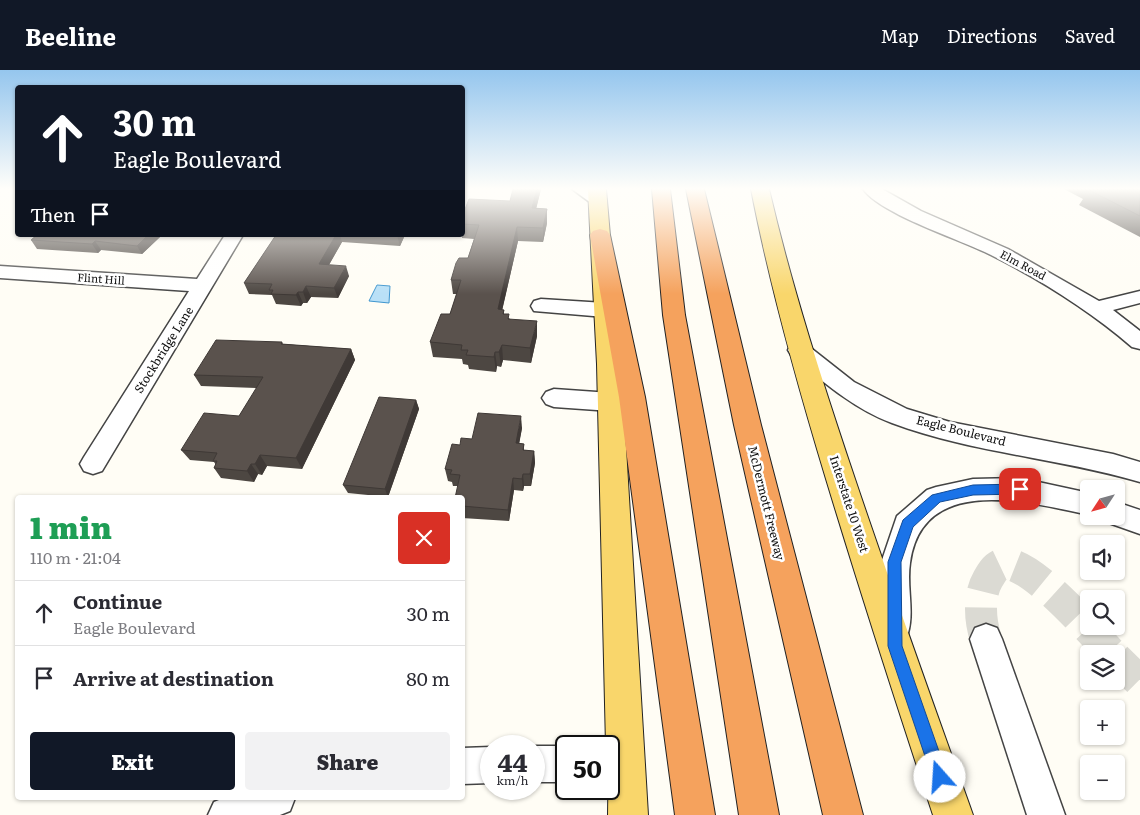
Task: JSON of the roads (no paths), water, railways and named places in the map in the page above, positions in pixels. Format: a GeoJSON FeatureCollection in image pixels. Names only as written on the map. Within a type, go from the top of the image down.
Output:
{"type":"FeatureCollection","features":[{"type":"Feature","properties":{"kind":"highway"},"geometry":{"type":"LineString","coordinates":[[665,224],[674,315],[759,815]]}},
{"type":"Feature","properties":{"kind":"highway","name":"McDermott Freeway"},"geometry":{"type":"LineString","coordinates":[[702,224],[764,497],[843,815]]}},
{"type":"Feature","properties":{"kind":"highway"},"geometry":{"type":"LineString","coordinates":[[600,235],[632,397],[695,815]]}},
{"type":"Feature","properties":{"kind":"main road"},"geometry":{"type":"LineString","coordinates":[[599,224],[611,402],[617,735]]}},
{"type":"Feature","properties":{"kind":"main road","name":"Interstate 10 West"},"geometry":{"type":"LineString","coordinates":[[767,224],[799,350],[895,646],[953,815]]}},
{"type":"Feature","properties":{"kind":"main road"},"geometry":{"type":"LineString","coordinates":[[620,777],[628,815]]}},
{"type":"Feature","properties":{"kind":"street","name":"Elm Road"},"geometry":{"type":"LineString","coordinates":[[931,224],[993,249],[1072,292],[1118,322],[1140,342]]}},
{"type":"Feature","properties":{"kind":"street","name":"Stockbridge Lane"},"geometry":{"type":"LineString","coordinates":[[93,464],[233,237]]}},
{"type":"Feature","properties":{"kind":"street","name":"Flint Hill"},"geometry":{"type":"LineString","coordinates":[[0,272],[203,286]]}},
{"type":"Feature","properties":{"kind":"street"},"geometry":{"type":"LineString","coordinates":[[1097,308],[1140,297]]}},
{"type":"Feature","properties":{"kind":"street"},"geometry":{"type":"LineString","coordinates":[[541,306],[605,310]]}},
{"type":"Feature","properties":{"kind":"street","name":"Eagle Boulevard"},"geometry":{"type":"LineString","coordinates":[[799,350],[846,388],[899,416],[950,431],[1113,464],[1140,472]]}},
{"type":"Feature","properties":{"kind":"street"},"geometry":{"type":"LineString","coordinates":[[554,398],[611,402]]}},
{"type":"Feature","properties":{"kind":"street"},"geometry":{"type":"LineString","coordinates":[[895,646],[894,562],[908,524],[936,498],[973,490],[1020,489],[1080,502]]}},
{"type":"Feature","properties":{"kind":"street"},"geometry":{"type":"LineString","coordinates":[[1125,517],[1140,522]]}},
{"type":"Feature","properties":{"kind":"street"},"geometry":{"type":"LineString","coordinates":[[986,639],[1046,815]]}},
{"type":"Feature","properties":{"kind":"street"},"geometry":{"type":"LineString","coordinates":[[465,766],[480,765]]}},
{"type":"Feature","properties":{"kind":"street"},"geometry":{"type":"LineString","coordinates":[[227,815],[271,800]]}},
{"type":"Feature","properties":{"kind":"water"},"geometry":{"type":"Polygon","coordinates":[[[377,285],[390,286],[389,303],[369,301],[377,285]]]}},
{"type":"Feature","properties":{"kind":"tunnel"},"geometry":{"type":"LineString","coordinates":[[986,639],[981,617],[981,601],[988,579],[996,567],[1004,564],[1016,566],[1045,586],[1077,616],[1104,645]]}},
{"type":"Feature","properties":{"kind":"tunnel"},"geometry":{"type":"LineString","coordinates":[[1125,667],[1140,682]]}}]}
